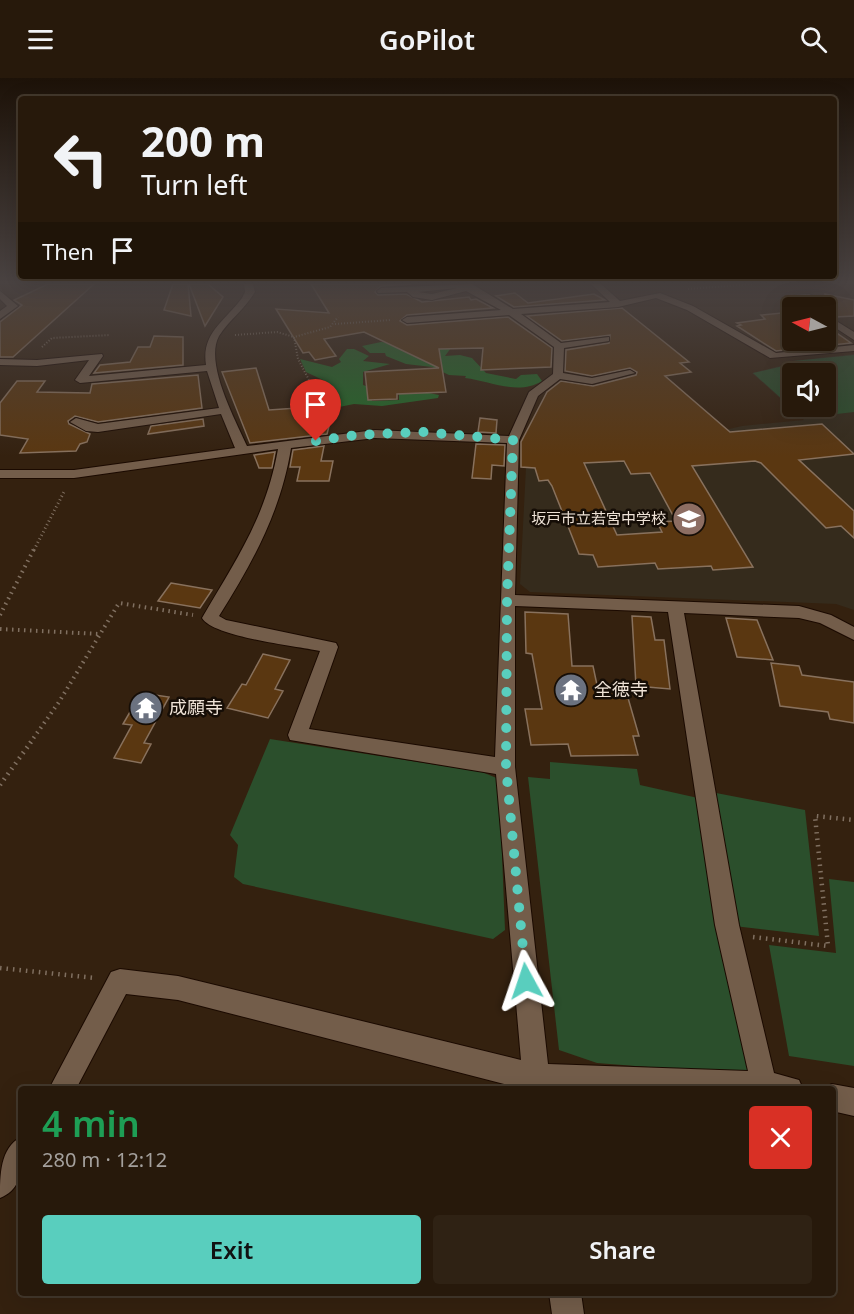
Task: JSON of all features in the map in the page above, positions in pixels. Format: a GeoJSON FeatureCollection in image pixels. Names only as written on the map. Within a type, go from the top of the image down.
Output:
{"type":"FeatureCollection","features":[{"type":"Feature","properties":{"kind":"street"},"geometry":{"type":"LineString","coordinates":[[212,342],[209,349],[210,368],[243,452]]}},
{"type":"Feature","properties":{"kind":"street"},"geometry":{"type":"LineString","coordinates":[[554,342],[559,346],[587,342]]}},
{"type":"Feature","properties":{"kind":"street"},"geometry":{"type":"LineString","coordinates":[[749,342],[774,356],[854,348]]}},
{"type":"Feature","properties":{"kind":"street"},"geometry":{"type":"LineString","coordinates":[[558,375],[559,346]]}},
{"type":"Feature","properties":{"kind":"street"},"geometry":{"type":"LineString","coordinates":[[0,362],[24,364],[98,356],[80,380],[210,368]]}},
{"type":"Feature","properties":{"kind":"street"},"geometry":{"type":"LineString","coordinates":[[536,1083],[506,767],[507,600],[513,440],[533,394],[558,375],[592,381],[630,373]]}},
{"type":"Feature","properties":{"kind":"street"},"geometry":{"type":"LineString","coordinates":[[76,422],[90,428],[98,428],[227,410]]}},
{"type":"Feature","properties":{"kind":"street"},"geometry":{"type":"LineString","coordinates":[[0,474],[74,474],[356,435],[405,432],[513,440]]}},
{"type":"Feature","properties":{"kind":"street"},"geometry":{"type":"LineString","coordinates":[[285,446],[280,480],[268,519],[250,554],[210,618],[222,625],[330,646],[297,735],[506,767]]}},
{"type":"Feature","properties":{"kind":"street"},"geometry":{"type":"LineString","coordinates":[[507,600],[799,612],[825,619],[854,634]]}},
{"type":"Feature","properties":{"kind":"street"},"geometry":{"type":"LineString","coordinates":[[675,608],[729,934],[764,1085]]}},
{"type":"Feature","properties":{"kind":"street"},"geometry":{"type":"LineString","coordinates":[[64,1086],[120,981],[178,988],[536,1083],[770,1086]]}},
{"type":"Feature","properties":{"kind":"street"},"geometry":{"type":"LineString","coordinates":[[836,1097],[854,1102]]}},
{"type":"Feature","properties":{"kind":"street"},"geometry":{"type":"LineString","coordinates":[[0,1184],[18,1156]]}},
{"type":"Feature","properties":{"kind":"street"},"geometry":{"type":"LineString","coordinates":[[565,1296],[568,1314]]}},
{"type":"Feature","properties":{"kind":"path"},"geometry":{"type":"LineString","coordinates":[[24,364],[48,342]]}},
{"type":"Feature","properties":{"kind":"path"},"geometry":{"type":"LineString","coordinates":[[295,342],[298,359],[309,380]]}},
{"type":"Feature","properties":{"kind":"path"},"geometry":{"type":"LineString","coordinates":[[0,615],[74,474]]}},
{"type":"Feature","properties":{"kind":"path"},"geometry":{"type":"LineString","coordinates":[[0,785],[59,702],[119,603],[210,618]]}},
{"type":"Feature","properties":{"kind":"path"},"geometry":{"type":"LineString","coordinates":[[0,629],[99,634]]}},
{"type":"Feature","properties":{"kind":"path"},"geometry":{"type":"LineString","coordinates":[[729,934],[828,946],[815,816],[854,820]]}},
{"type":"Feature","properties":{"kind":"path"},"geometry":{"type":"LineString","coordinates":[[0,968],[120,981]]}},
{"type":"Feature","properties":{"kind":"shaded area","name":"坂戸市立若宮中学校"},"geometry":{"type":"Polygon","coordinates":[[[854,354],[854,610],[836,604],[530,592],[520,584],[527,448],[636,451],[742,426],[804,420],[801,417],[836,417],[836,363],[792,363],[792,361],[854,354]]]}},
{"type":"Feature","properties":{"kind":"shaded area","name":"坂戸市立若宮中学校"},"geometry":{"type":"Polygon","coordinates":[[[782,366],[782,400],[752,373],[782,366]]]}},
{"type":"Feature","properties":{"kind":"green space"},"geometry":{"type":"Polygon","coordinates":[[[381,342],[451,348],[445,356],[460,355],[472,358],[486,373],[516,379],[521,375],[537,374],[542,381],[524,387],[504,386],[465,378],[466,376],[449,375],[432,367],[406,364],[386,356],[385,353],[370,353],[362,346],[381,342]]]}},
{"type":"Feature","properties":{"kind":"green space"},"geometry":{"type":"Polygon","coordinates":[[[347,349],[354,349],[369,356],[363,361],[390,364],[363,372],[363,385],[369,387],[372,401],[399,400],[399,392],[428,388],[429,393],[439,395],[438,398],[382,406],[354,404],[339,407],[323,399],[319,390],[327,382],[306,372],[300,359],[332,367],[341,362],[339,359],[347,349]]]}},
{"type":"Feature","properties":{"kind":"green space"},"geometry":{"type":"Polygon","coordinates":[[[854,355],[854,412],[836,414],[836,363],[792,363],[793,361],[854,355]]]}},
{"type":"Feature","properties":{"kind":"green space"},"geometry":{"type":"Polygon","coordinates":[[[782,366],[782,399],[753,373],[782,366]]]}},
{"type":"Feature","properties":{"kind":"green space"},"geometry":{"type":"Polygon","coordinates":[[[270,739],[482,772],[499,779],[505,930],[493,939],[243,884],[234,877],[238,845],[230,835],[270,739]]]}},
{"type":"Feature","properties":{"kind":"green space"},"geometry":{"type":"Polygon","coordinates":[[[550,762],[637,769],[640,785],[698,798],[750,1075],[597,1063],[559,1050],[528,777],[550,779],[550,762]]]}},
{"type":"Feature","properties":{"kind":"green space"},"geometry":{"type":"Polygon","coordinates":[[[711,792],[805,810],[819,936],[734,926],[711,792]]]}},
{"type":"Feature","properties":{"kind":"green space"},"geometry":{"type":"Polygon","coordinates":[[[829,879],[854,882],[854,1066],[789,1056],[769,945],[836,953],[829,879]]]}},
{"type":"Feature","properties":{"kind":"building"},"geometry":{"type":"Polygon","coordinates":[[[0,342],[30,342],[13,357],[0,357],[0,342]]]}},
{"type":"Feature","properties":{"kind":"building"},"geometry":{"type":"Polygon","coordinates":[[[152,342],[183,342],[183,365],[94,373],[100,365],[130,362],[138,347],[150,347],[152,342]]]}},
{"type":"Feature","properties":{"kind":"building"},"geometry":{"type":"Polygon","coordinates":[[[296,342],[326,342],[336,356],[315,360],[309,352],[303,353],[296,342]]]}},
{"type":"Feature","properties":{"kind":"building"},"geometry":{"type":"Polygon","coordinates":[[[384,342],[543,342],[552,348],[551,367],[481,370],[483,348],[439,349],[446,392],[397,394],[397,399],[368,400],[365,372],[439,368],[384,342]]]}},
{"type":"Feature","properties":{"kind":"building"},"geometry":{"type":"Polygon","coordinates":[[[664,342],[689,362],[680,363],[691,372],[665,376],[730,432],[822,424],[854,454],[799,460],[854,511],[854,538],[841,526],[826,528],[761,463],[755,461],[692,466],[753,567],[713,570],[711,566],[658,569],[655,563],[598,567],[593,555],[579,554],[548,480],[539,481],[535,468],[521,467],[521,442],[547,392],[561,381],[593,386],[636,375],[637,372],[630,368],[592,376],[565,371],[566,350],[609,343],[664,342]],[[624,461],[584,463],[617,535],[662,532],[657,522],[676,521],[650,473],[631,474],[624,461]]]}},
{"type":"Feature","properties":{"kind":"building"},"geometry":{"type":"Polygon","coordinates":[[[761,342],[782,342],[782,350],[776,351],[761,342]]]}},
{"type":"Feature","properties":{"kind":"building"},"geometry":{"type":"Polygon","coordinates":[[[836,342],[851,343],[836,345],[836,342]]]}},
{"type":"Feature","properties":{"kind":"building"},"geometry":{"type":"Polygon","coordinates":[[[256,368],[269,410],[312,407],[313,415],[332,414],[327,434],[250,443],[222,372],[256,368]]]}},
{"type":"Feature","properties":{"kind":"building"},"geometry":{"type":"Polygon","coordinates":[[[198,375],[202,408],[98,422],[75,416],[68,421],[69,424],[90,434],[87,442],[80,444],[76,451],[20,453],[28,439],[0,435],[0,403],[17,381],[45,381],[37,392],[90,393],[92,384],[198,375]]]}},
{"type":"Feature","properties":{"kind":"building"},"geometry":{"type":"Polygon","coordinates":[[[480,418],[497,420],[496,433],[478,432],[480,418]]]}},
{"type":"Feature","properties":{"kind":"building"},"geometry":{"type":"Polygon","coordinates":[[[203,419],[204,426],[148,434],[151,426],[203,419]]]}},
{"type":"Feature","properties":{"kind":"building"},"geometry":{"type":"Polygon","coordinates":[[[476,444],[505,445],[504,466],[492,465],[491,479],[472,478],[476,444]]]}},
{"type":"Feature","properties":{"kind":"building"},"geometry":{"type":"Polygon","coordinates":[[[324,446],[321,461],[333,461],[329,481],[297,481],[300,467],[290,467],[293,450],[324,446]]]}},
{"type":"Feature","properties":{"kind":"building"},"geometry":{"type":"Polygon","coordinates":[[[275,452],[272,468],[259,468],[254,455],[275,452]]]}},
{"type":"Feature","properties":{"kind":"building"},"geometry":{"type":"Polygon","coordinates":[[[171,583],[212,590],[200,608],[158,601],[171,583]]]}},
{"type":"Feature","properties":{"kind":"building"},"geometry":{"type":"Polygon","coordinates":[[[525,612],[568,614],[572,666],[593,666],[597,685],[624,684],[639,736],[633,736],[638,755],[571,756],[568,744],[531,745],[525,709],[542,709],[532,654],[526,653],[525,612]]]}},
{"type":"Feature","properties":{"kind":"building"},"geometry":{"type":"Polygon","coordinates":[[[632,616],[651,617],[655,640],[664,640],[670,689],[636,686],[632,616]]]}},
{"type":"Feature","properties":{"kind":"building"},"geometry":{"type":"Polygon","coordinates":[[[726,618],[757,620],[773,660],[737,657],[726,618]]]}},
{"type":"Feature","properties":{"kind":"building"},"geometry":{"type":"Polygon","coordinates":[[[263,654],[290,660],[275,689],[283,691],[268,718],[227,708],[242,684],[246,685],[263,654]]]}},
{"type":"Feature","properties":{"kind":"building"},"geometry":{"type":"Polygon","coordinates":[[[771,663],[799,666],[802,675],[854,682],[854,723],[830,719],[828,712],[780,706],[771,663]]]}},
{"type":"Feature","properties":{"kind":"building"},"geometry":{"type":"Polygon","coordinates":[[[141,693],[169,697],[144,743],[151,744],[141,763],[114,758],[132,725],[123,724],[141,693]]]}},
{"type":"Feature","properties":{"kind":"place","name":"坂戸市立若宮中学校"},"geometry":{"type":"Point","coordinates":[689,519]}},
{"type":"Feature","properties":{"kind":"place","name":"全徳寺"},"geometry":{"type":"Point","coordinates":[571,690]}},
{"type":"Feature","properties":{"kind":"place","name":"成願寺"},"geometry":{"type":"Point","coordinates":[146,708]}},
{"type":"Feature","properties":{"kind":"route"},"geometry":{"type":"LineString","coordinates":[[316,441],[396,432],[423,432],[513,440],[507,600],[506,767],[526,981]]}}]}
